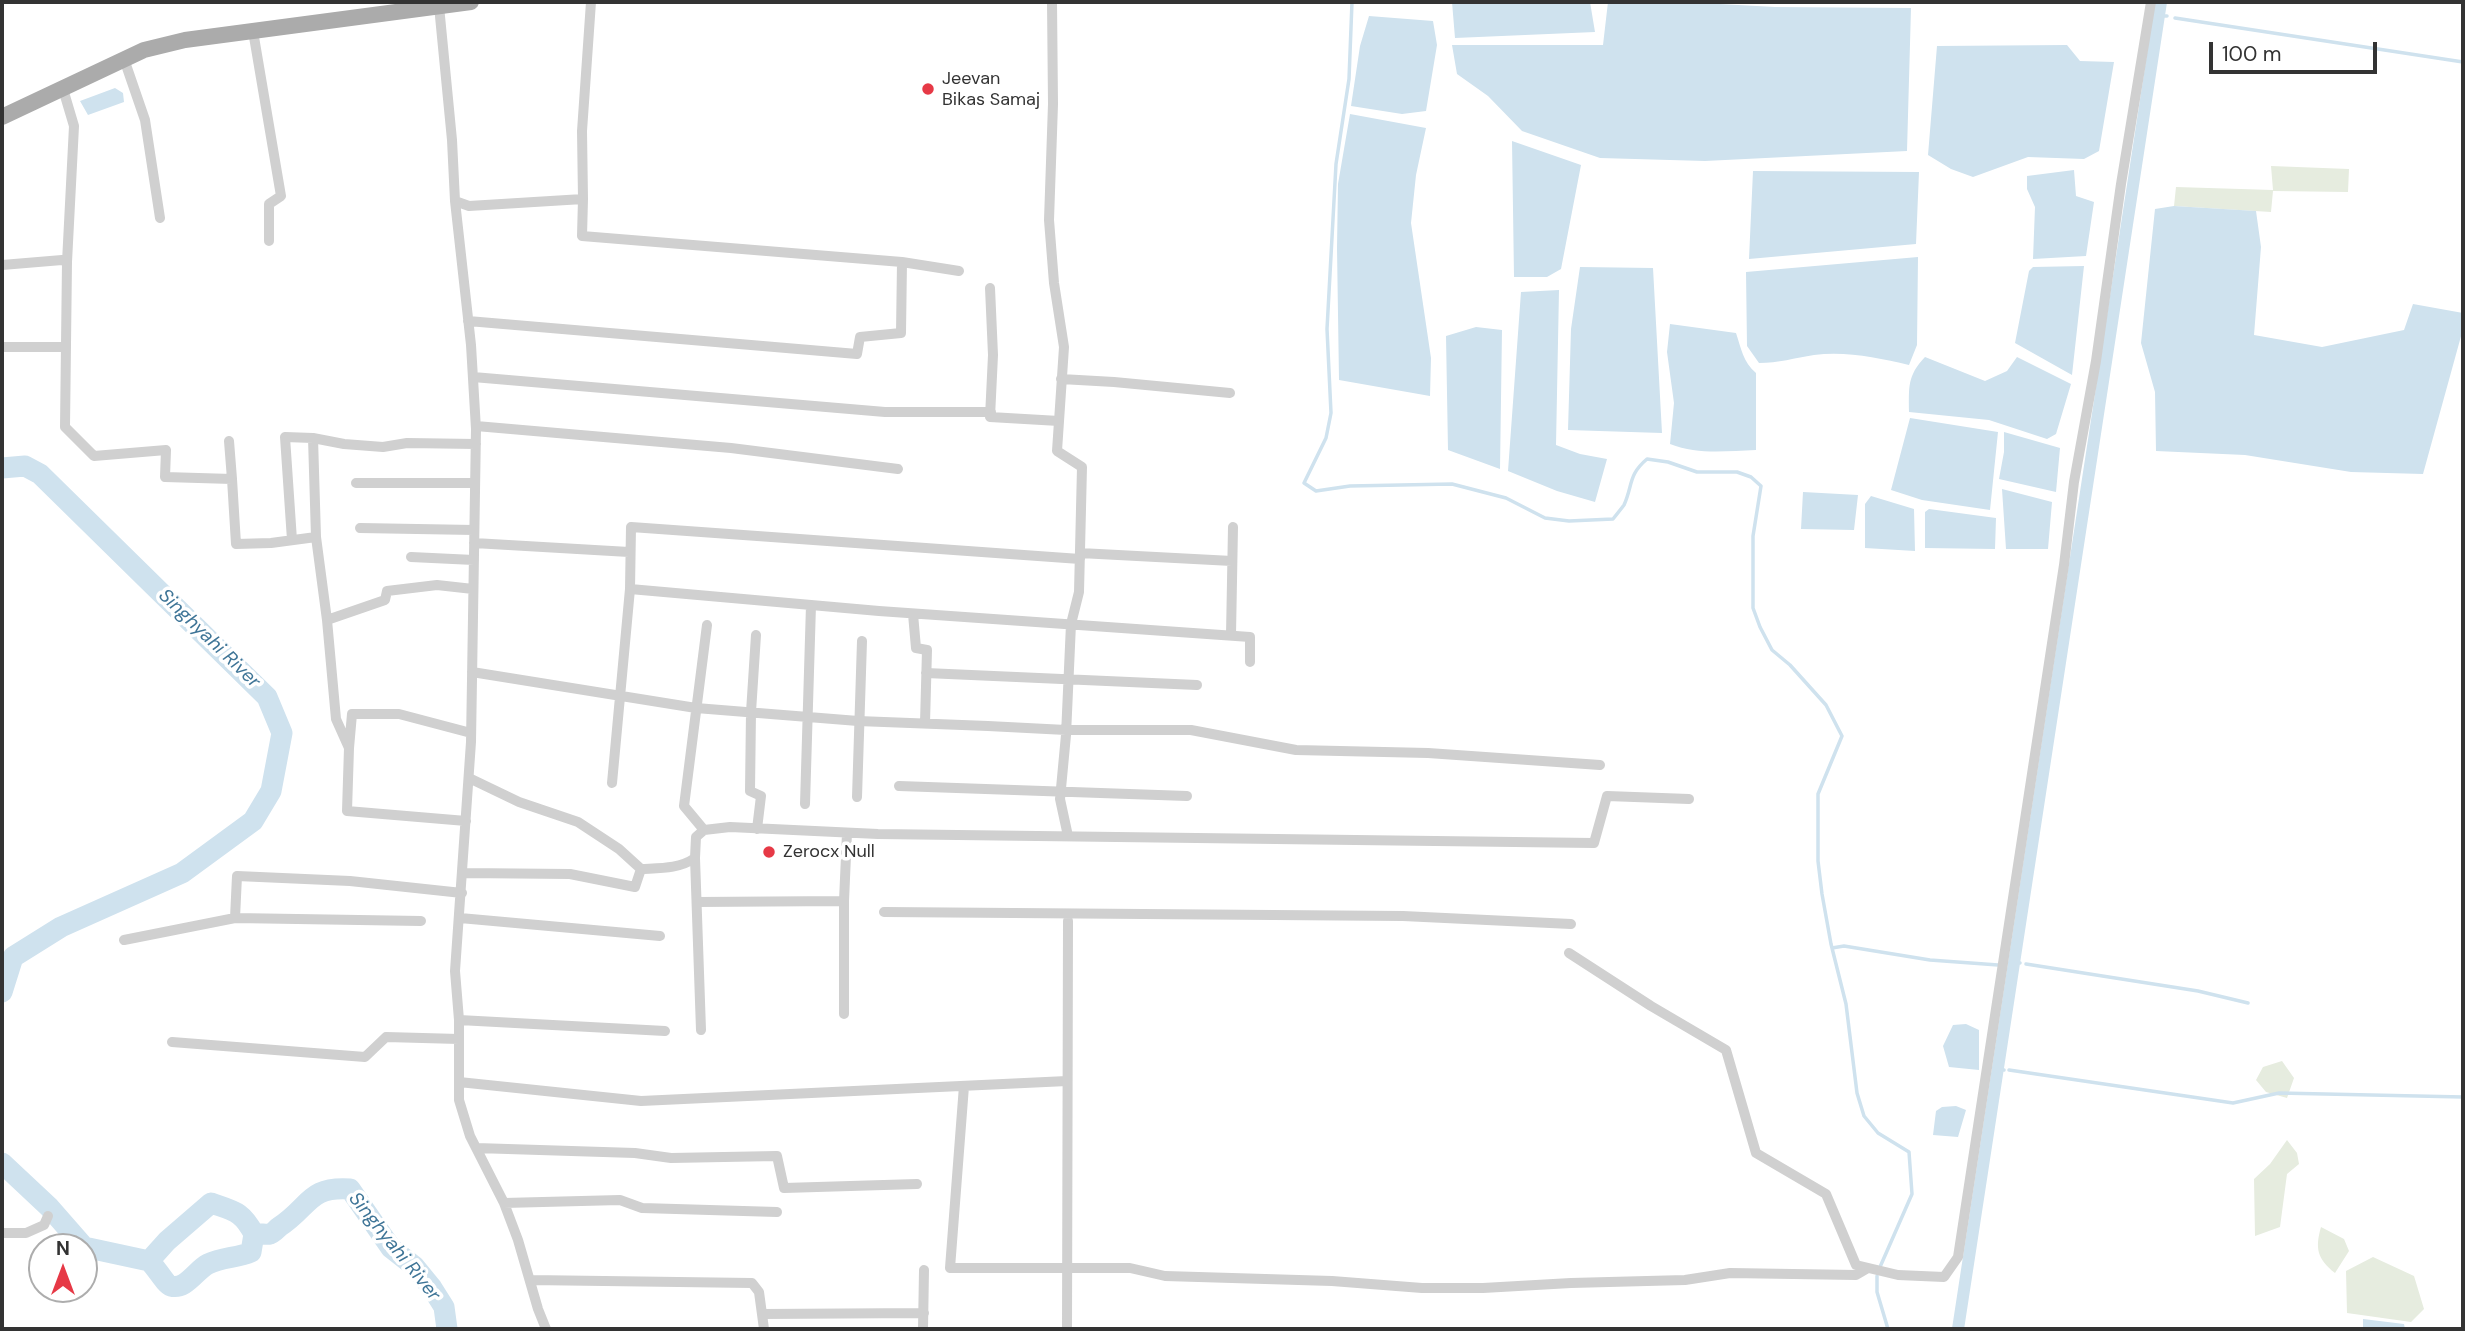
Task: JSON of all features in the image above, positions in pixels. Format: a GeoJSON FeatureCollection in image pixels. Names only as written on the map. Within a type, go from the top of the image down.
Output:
{"type":"FeatureCollection","features":[{"type":"Feature","properties":{"kind":"main road"},"geometry":{"type":"LineString","coordinates":[[2,117],[144,50],[185,40],[471,2]]}},
{"type":"Feature","properties":{"kind":"street"},"geometry":{"type":"LineString","coordinates":[[591,2],[582,131],[582,236],[902,262],[958,271]]}},
{"type":"Feature","properties":{"kind":"street"},"geometry":{"type":"LineString","coordinates":[[1052,2],[1053,104],[1049,220],[1054,283],[1065,346],[1057,451],[1082,467],[1079,592],[1072,624],[1060,799],[1068,836]]}},
{"type":"Feature","properties":{"kind":"street"},"geometry":{"type":"LineString","coordinates":[[1569,953],[1726,1050],[1756,1153],[1826,1194],[1856,1265],[1898,1275],[1944,1277],[1958,1257],[2064,565],[2074,482],[2096,361],[2120,184],[2151,2]]}},
{"type":"Feature","properties":{"kind":"street"},"geometry":{"type":"LineString","coordinates":[[448,4],[456,201],[476,426],[471,733],[455,971],[460,1100],[470,1136],[518,1240],[546,1329]]}},
{"type":"Feature","properties":{"kind":"street"},"geometry":{"type":"LineString","coordinates":[[253,31],[281,196],[270,204],[270,241]]}},
{"type":"Feature","properties":{"kind":"street"},"geometry":{"type":"LineString","coordinates":[[124,59],[145,120],[160,218]]}},
{"type":"Feature","properties":{"kind":"street"},"geometry":{"type":"LineString","coordinates":[[63,89],[74,126],[67,262],[65,427],[94,456],[166,450],[164,477],[232,478]]}},
{"type":"Feature","properties":{"kind":"street"},"geometry":{"type":"LineString","coordinates":[[456,201],[469,206],[583,200]]}},
{"type":"Feature","properties":{"kind":"street"},"geometry":{"type":"LineString","coordinates":[[2,265],[62,260],[67,262]]}},
{"type":"Feature","properties":{"kind":"street"},"geometry":{"type":"LineString","coordinates":[[468,321],[857,354],[860,337],[901,334],[902,262]]}},
{"type":"Feature","properties":{"kind":"street"},"geometry":{"type":"LineString","coordinates":[[990,288],[993,355],[990,417],[1059,421]]}},
{"type":"Feature","properties":{"kind":"street"},"geometry":{"type":"LineString","coordinates":[[2,347],[66,346]]}},
{"type":"Feature","properties":{"kind":"street"},"geometry":{"type":"LineString","coordinates":[[473,377],[885,412],[990,412]]}},
{"type":"Feature","properties":{"kind":"street"},"geometry":{"type":"LineString","coordinates":[[1061,379],[1230,393]]}},
{"type":"Feature","properties":{"kind":"street"},"geometry":{"type":"LineString","coordinates":[[476,426],[731,448],[898,469]]}},
{"type":"Feature","properties":{"kind":"street"},"geometry":{"type":"LineString","coordinates":[[292,540],[285,437],[383,447],[407,443],[476,444]]}},
{"type":"Feature","properties":{"kind":"street"},"geometry":{"type":"LineString","coordinates":[[313,438],[316,537],[336,719],[349,748]]}},
{"type":"Feature","properties":{"kind":"street"},"geometry":{"type":"LineString","coordinates":[[229,441],[236,544],[316,537]]}},
{"type":"Feature","properties":{"kind":"street"},"geometry":{"type":"LineString","coordinates":[[356,483],[475,483]]}},
{"type":"Feature","properties":{"kind":"street"},"geometry":{"type":"LineString","coordinates":[[612,783],[630,589],[631,527],[1080,556],[1232,561]]}},
{"type":"Feature","properties":{"kind":"street"},"geometry":{"type":"LineString","coordinates":[[1231,635],[1233,527]]}},
{"type":"Feature","properties":{"kind":"street"},"geometry":{"type":"LineString","coordinates":[[360,528],[474,530]]}},
{"type":"Feature","properties":{"kind":"street"},"geometry":{"type":"LineString","coordinates":[[474,543],[629,551]]}},
{"type":"Feature","properties":{"kind":"street"},"geometry":{"type":"LineString","coordinates":[[411,557],[474,560]]}},
{"type":"Feature","properties":{"kind":"street"},"geometry":{"type":"LineString","coordinates":[[327,620],[385,600],[387,591],[437,585],[473,589]]}},
{"type":"Feature","properties":{"kind":"street"},"geometry":{"type":"LineString","coordinates":[[630,589],[913,614],[1250,637],[1250,662]]}},
{"type":"Feature","properties":{"kind":"street"},"geometry":{"type":"LineString","coordinates":[[805,804],[811,605]]}},
{"type":"Feature","properties":{"kind":"street"},"geometry":{"type":"LineString","coordinates":[[913,614],[916,648],[927,650],[925,723]]}},
{"type":"Feature","properties":{"kind":"street"},"geometry":{"type":"LineString","coordinates":[[704,830],[684,806],[707,625]]}},
{"type":"Feature","properties":{"kind":"street"},"geometry":{"type":"LineString","coordinates":[[756,635],[750,791],[761,796],[757,829]]}},
{"type":"Feature","properties":{"kind":"street"},"geometry":{"type":"LineString","coordinates":[[857,797],[862,641]]}},
{"type":"Feature","properties":{"kind":"street"},"geometry":{"type":"LineString","coordinates":[[472,672],[696,708],[858,720],[1066,730],[1191,730],[1296,750],[1428,752],[1600,765]]}},
{"type":"Feature","properties":{"kind":"street"},"geometry":{"type":"LineString","coordinates":[[926,673],[1197,685]]}},
{"type":"Feature","properties":{"kind":"street"},"geometry":{"type":"LineString","coordinates":[[466,821],[347,811],[349,748],[352,714],[399,714],[471,733]]}},
{"type":"Feature","properties":{"kind":"street"},"geometry":{"type":"LineString","coordinates":[[468,778],[519,803],[578,822],[619,849],[641,869],[667,868],[695,858]]}},
{"type":"Feature","properties":{"kind":"street"},"geometry":{"type":"LineString","coordinates":[[899,786],[1187,796]]}},
{"type":"Feature","properties":{"kind":"street"},"geometry":{"type":"LineString","coordinates":[[701,1030],[695,858],[696,838],[704,830],[730,827],[847,833],[1594,843],[1607,796],[1689,799]]}},
{"type":"Feature","properties":{"kind":"street"},"geometry":{"type":"LineString","coordinates":[[844,1014],[847,833]]}},
{"type":"Feature","properties":{"kind":"street"},"geometry":{"type":"LineString","coordinates":[[463,873],[570,874],[635,887],[641,869]]}},
{"type":"Feature","properties":{"kind":"street"},"geometry":{"type":"LineString","coordinates":[[235,918],[237,876],[374,883],[462,893]]}},
{"type":"Feature","properties":{"kind":"street"},"geometry":{"type":"LineString","coordinates":[[697,902],[844,901]]}},
{"type":"Feature","properties":{"kind":"street"},"geometry":{"type":"LineString","coordinates":[[884,912],[1403,916],[1571,924]]}},
{"type":"Feature","properties":{"kind":"street"},"geometry":{"type":"LineString","coordinates":[[124,940],[235,918],[421,921]]}},
{"type":"Feature","properties":{"kind":"street"},"geometry":{"type":"LineString","coordinates":[[460,918],[660,936]]}},
{"type":"Feature","properties":{"kind":"street"},"geometry":{"type":"LineString","coordinates":[[1067,1329],[1068,921]]}},
{"type":"Feature","properties":{"kind":"street"},"geometry":{"type":"LineString","coordinates":[[459,1020],[665,1031]]}},
{"type":"Feature","properties":{"kind":"street"},"geometry":{"type":"LineString","coordinates":[[172,1042],[365,1057],[386,1037],[459,1040]]}},
{"type":"Feature","properties":{"kind":"street"},"geometry":{"type":"LineString","coordinates":[[460,1082],[642,1101],[1067,1081]]}},
{"type":"Feature","properties":{"kind":"street"},"geometry":{"type":"LineString","coordinates":[[964,1086],[950,1268],[1130,1268],[1165,1276],[1332,1281],[1422,1288],[1483,1288],[1685,1280],[1730,1273],[1856,1275],[1868,1268]]}},
{"type":"Feature","properties":{"kind":"street"},"geometry":{"type":"LineString","coordinates":[[476,1148],[635,1153],[671,1158],[777,1156],[784,1188],[917,1184]]}},
{"type":"Feature","properties":{"kind":"street"},"geometry":{"type":"LineString","coordinates":[[503,1203],[620,1200],[642,1208],[777,1212]]}},
{"type":"Feature","properties":{"kind":"street"},"geometry":{"type":"LineString","coordinates":[[2,1233],[26,1233],[44,1225],[48,1216]]}},
{"type":"Feature","properties":{"kind":"street"},"geometry":{"type":"LineString","coordinates":[[923,1329],[924,1270]]}},
{"type":"Feature","properties":{"kind":"street"},"geometry":{"type":"LineString","coordinates":[[530,1280],[752,1283],[759,1292],[764,1329]]}},
{"type":"Feature","properties":{"kind":"street"},"geometry":{"type":"LineString","coordinates":[[762,1314],[924,1313]]}},
{"type":"Feature","properties":{"kind":"shaded area"},"geometry":{"type":"Polygon","coordinates":[[[2271,166],[2349,169],[2348,192],[2273,191],[2271,212],[2174,206],[2176,187],[2273,190],[2271,166]]]}},
{"type":"Feature","properties":{"kind":"shaded area"},"geometry":{"type":"Polygon","coordinates":[[[2282,1061],[2294,1078],[2287,1098],[2266,1092],[2256,1080],[2263,1067],[2282,1061]]]}},
{"type":"Feature","properties":{"kind":"shaded area"},"geometry":{"type":"Polygon","coordinates":[[[2287,1140],[2297,1153],[2299,1164],[2287,1174],[2280,1227],[2255,1236],[2254,1179],[2270,1164],[2287,1140]]]}},
{"type":"Feature","properties":{"kind":"shaded area"},"geometry":{"type":"Polygon","coordinates":[[[2321,1227],[2344,1239],[2349,1251],[2335,1273],[2324,1263],[2319,1253],[2321,1227]]]}},
{"type":"Feature","properties":{"kind":"shaded area"},"geometry":{"type":"Polygon","coordinates":[[[2373,1257],[2414,1276],[2424,1309],[2411,1322],[2347,1313],[2346,1271],[2373,1257]]]}},
{"type":"Feature","properties":{"kind":"water"},"geometry":{"type":"Polygon","coordinates":[[[1452,2],[1590,2],[1595,32],[1455,38],[1452,2]]]}},
{"type":"Feature","properties":{"kind":"water"},"geometry":{"type":"Polygon","coordinates":[[[1608,2],[1911,8],[1907,151],[1705,161],[1600,158],[1522,131],[1488,96],[1457,74],[1452,45],[1603,45],[1608,2]]]}},
{"type":"Feature","properties":{"kind":"water"},"geometry":{"type":"Polygon","coordinates":[[[1369,16],[1433,21],[1437,45],[1426,111],[1402,114],[1351,106],[1360,46],[1369,16]]]}},
{"type":"Feature","properties":{"kind":"water"},"geometry":{"type":"Polygon","coordinates":[[[2067,45],[2080,61],[2114,62],[2099,151],[2084,159],[2028,157],[1973,177],[1951,169],[1928,155],[1937,46],[2067,45]]]}},
{"type":"Feature","properties":{"kind":"water"},"geometry":{"type":"Polygon","coordinates":[[[115,88],[123,93],[124,102],[88,115],[80,101],[115,88]]]}},
{"type":"Feature","properties":{"kind":"water"},"geometry":{"type":"Polygon","coordinates":[[[1350,114],[1426,128],[1416,175],[1411,223],[1431,358],[1430,396],[1339,380],[1338,184],[1350,114]]]}},
{"type":"Feature","properties":{"kind":"water"},"geometry":{"type":"Polygon","coordinates":[[[1512,141],[1581,165],[1561,269],[1547,277],[1514,277],[1512,141]]]}},
{"type":"Feature","properties":{"kind":"water"},"geometry":{"type":"Polygon","coordinates":[[[2074,170],[2076,196],[2094,202],[2086,256],[2033,259],[2035,207],[2027,189],[2027,176],[2074,170]]]}},
{"type":"Feature","properties":{"kind":"water"},"geometry":{"type":"Polygon","coordinates":[[[1753,171],[1919,172],[1916,244],[1749,259],[1753,171]]]}},
{"type":"Feature","properties":{"kind":"water"},"geometry":{"type":"Polygon","coordinates":[[[2174,206],[2256,211],[2261,247],[2254,335],[2322,347],[2404,330],[2413,304],[2463,313],[2463,329],[2423,474],[2351,472],[2245,455],[2156,451],[2155,392],[2141,343],[2155,209],[2174,206]]]}},
{"type":"Feature","properties":{"kind":"water"},"geometry":{"type":"Polygon","coordinates":[[[1918,257],[1917,345],[1909,365],[1838,354],[1759,363],[1747,346],[1746,272],[1918,257]]]}},
{"type":"Feature","properties":{"kind":"water"},"geometry":{"type":"Polygon","coordinates":[[[2084,266],[2072,375],[2015,343],[2029,271],[2033,267],[2084,266]]]}},
{"type":"Feature","properties":{"kind":"water"},"geometry":{"type":"Polygon","coordinates":[[[1580,267],[1653,268],[1662,433],[1568,430],[1571,329],[1580,267]]]}},
{"type":"Feature","properties":{"kind":"water"},"geometry":{"type":"Polygon","coordinates":[[[1559,290],[1556,445],[1580,454],[1607,459],[1595,502],[1557,491],[1508,471],[1521,292],[1559,290]]]}},
{"type":"Feature","properties":{"kind":"water"},"geometry":{"type":"Polygon","coordinates":[[[1670,324],[1736,333],[1745,359],[1756,373],[1756,450],[1702,451],[1670,444],[1674,403],[1667,352],[1670,324]]]}},
{"type":"Feature","properties":{"kind":"water"},"geometry":{"type":"Polygon","coordinates":[[[1476,327],[1502,330],[1500,469],[1448,450],[1446,336],[1476,327]]]}},
{"type":"Feature","properties":{"kind":"water"},"geometry":{"type":"Polygon","coordinates":[[[1925,357],[1985,381],[2007,371],[2017,357],[2071,384],[2056,434],[2047,439],[1989,420],[1909,412],[1910,382],[1925,357]]]}},
{"type":"Feature","properties":{"kind":"water"},"geometry":{"type":"Polygon","coordinates":[[[1910,418],[1998,432],[1990,510],[1922,500],[1891,490],[1910,418]]]}},
{"type":"Feature","properties":{"kind":"water"},"geometry":{"type":"Polygon","coordinates":[[[2004,432],[2060,448],[2056,492],[1999,479],[2004,452],[2004,432]]]}},
{"type":"Feature","properties":{"kind":"water"},"geometry":{"type":"Polygon","coordinates":[[[2002,489],[2052,502],[2048,549],[2006,549],[2002,489]]]}},
{"type":"Feature","properties":{"kind":"water"},"geometry":{"type":"Polygon","coordinates":[[[1803,492],[1858,495],[1854,530],[1801,529],[1803,492]]]}},
{"type":"Feature","properties":{"kind":"water"},"geometry":{"type":"Polygon","coordinates":[[[1871,496],[1914,509],[1915,551],[1865,548],[1865,504],[1871,496]]]}},
{"type":"Feature","properties":{"kind":"water"},"geometry":{"type":"Polygon","coordinates":[[[1929,509],[1996,518],[1995,549],[1925,548],[1925,512],[1929,509]]]}},
{"type":"Feature","properties":{"kind":"water"},"geometry":{"type":"Polygon","coordinates":[[[1966,1024],[1979,1030],[1979,1070],[1949,1067],[1943,1046],[1953,1025],[1966,1024]]]}},
{"type":"Feature","properties":{"kind":"water"},"geometry":{"type":"Polygon","coordinates":[[[1956,1106],[1966,1110],[1958,1137],[1933,1135],[1936,1111],[1942,1107],[1956,1106]]]}},
{"type":"Feature","properties":{"kind":"water"},"geometry":{"type":"Polygon","coordinates":[[[2363,1319],[2404,1324],[2405,1329],[2363,1329],[2363,1319]]]}},
{"type":"Feature","properties":{"kind":"waterway"},"geometry":{"type":"LineString","coordinates":[[1352,2],[1349,79],[1336,164],[1327,329],[1331,413],[1326,438],[1304,483],[1316,491],[1350,486],[1452,484],[1506,498],[1545,518],[1569,521],[1613,519],[1624,505],[1637,470],[1647,459],[1668,462],[1697,472],[1737,472],[1751,477],[1761,486],[1753,536],[1753,608],[1772,650],[1790,665],[1826,705],[1842,736],[1818,794],[1818,861],[1831,944],[1846,1004],[1857,1093],[1864,1116],[1878,1133],[1909,1152],[1912,1194],[1880,1267]]}},
{"type":"Feature","properties":{"kind":"waterway"},"geometry":{"type":"LineString","coordinates":[[1958,1329],[2161,2]]}},
{"type":"Feature","properties":{"kind":"waterway"},"geometry":{"type":"LineString","coordinates":[[2159,16],[2167,16]]}},
{"type":"Feature","properties":{"kind":"waterway"},"geometry":{"type":"LineString","coordinates":[[2175,18],[2463,62]]}},
{"type":"Feature","properties":{"kind":"waterway","name":"Singhyahi River"},"geometry":{"type":"LineString","coordinates":[[2,468],[25,466],[40,474],[267,697],[282,733],[271,791],[253,821],[182,873],[61,927],[13,957],[2,992]]}},
{"type":"Feature","properties":{"kind":"waterway"},"geometry":{"type":"LineString","coordinates":[[1832,948],[1844,946],[1930,960],[1998,965]]}},
{"type":"Feature","properties":{"kind":"waterway"},"geometry":{"type":"LineString","coordinates":[[2014,962],[2020,963]]}},
{"type":"Feature","properties":{"kind":"waterway"},"geometry":{"type":"LineString","coordinates":[[2026,964],[2198,991],[2248,1003]]}},
{"type":"Feature","properties":{"kind":"waterway"},"geometry":{"type":"LineString","coordinates":[[1997,1069],[2004,1070]]}},
{"type":"Feature","properties":{"kind":"waterway"},"geometry":{"type":"LineString","coordinates":[[2009,1070],[2233,1103],[2279,1093],[2463,1097]]}},
{"type":"Feature","properties":{"kind":"waterway","name":"Singhyahi River"},"geometry":{"type":"LineString","coordinates":[[2,1163],[49,1207],[84,1247],[149,1261],[167,1241],[211,1203],[237,1213],[254,1234],[268,1234],[289,1220],[317,1194],[350,1189],[391,1248],[414,1266],[432,1288],[444,1307],[447,1329]]}},
{"type":"Feature","properties":{"kind":"waterway","name":"Singhyahi River"},"geometry":{"type":"LineString","coordinates":[[149,1261],[169,1285],[181,1285],[208,1264],[251,1252],[254,1234]]}},
{"type":"Feature","properties":{"kind":"waterway"},"geometry":{"type":"LineString","coordinates":[[1877,1276],[1877,1292],[1888,1329]]}},
{"type":"Feature","properties":{"kind":"place","name":"Jeevan Bikas Samaj"},"geometry":{"type":"Point","coordinates":[928,89]}},
{"type":"Feature","properties":{"kind":"place","name":"Zerocx Null"},"geometry":{"type":"Point","coordinates":[769,852]}}]}
